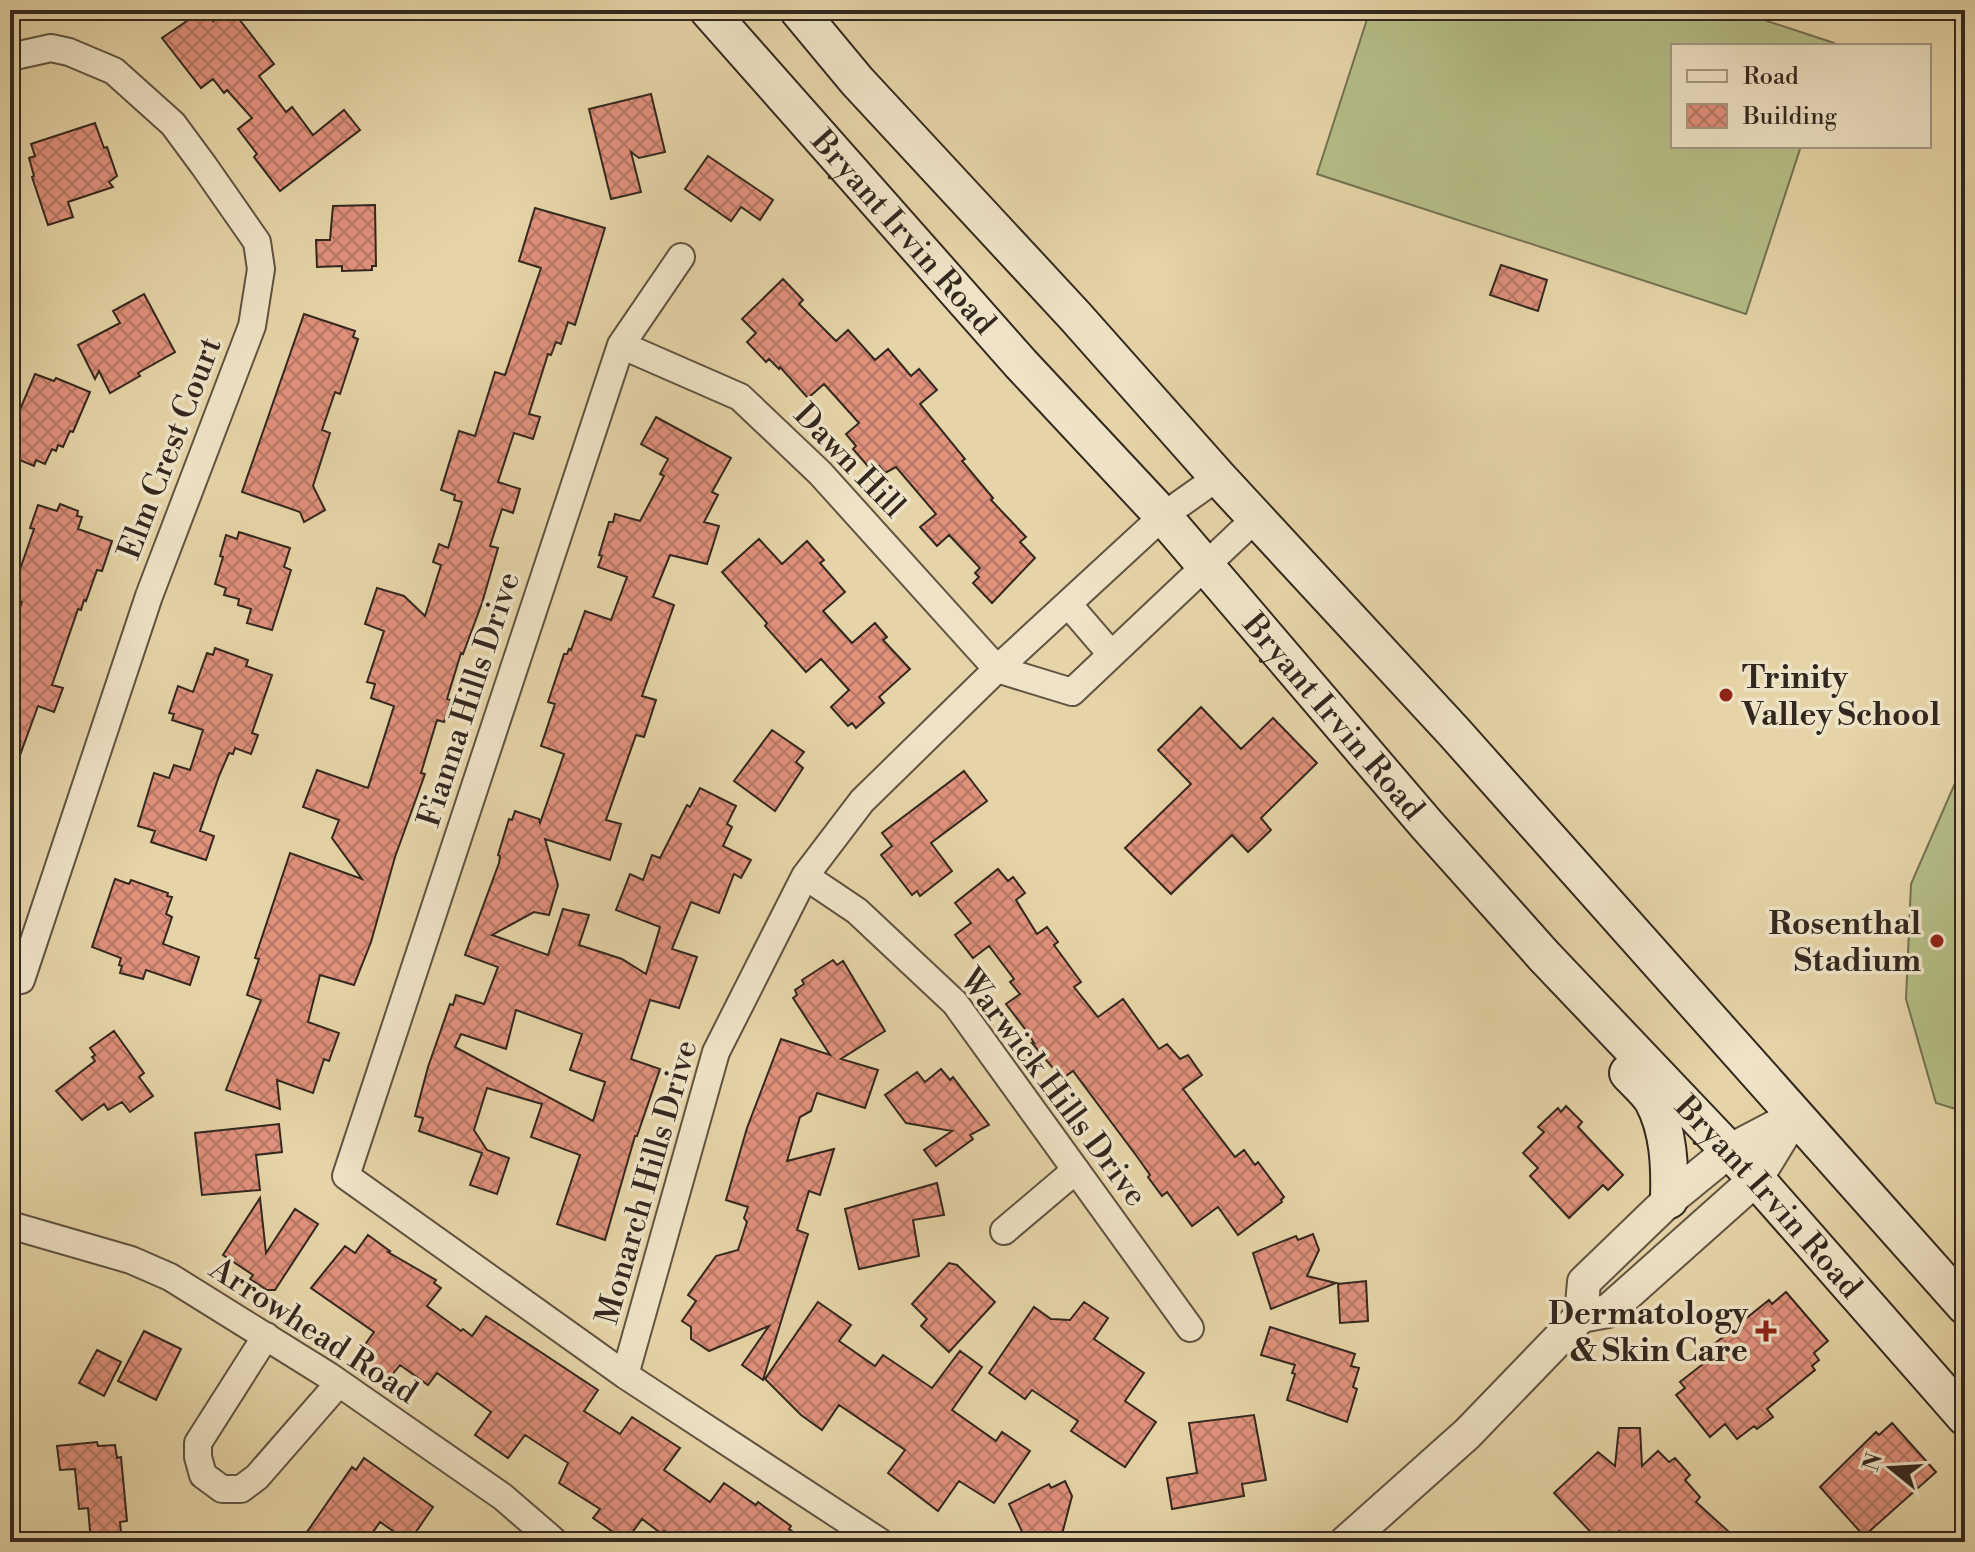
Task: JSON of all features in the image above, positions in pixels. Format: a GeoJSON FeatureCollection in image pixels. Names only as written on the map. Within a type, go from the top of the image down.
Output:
{"type":"FeatureCollection","features":[{"type":"Feature","properties":{"kind":"main road","name":"Bryant Irvin Road"},"geometry":{"type":"LineString","coordinates":[[708,10],[1021,364],[1163,516],[1427,825],[1544,956],[1756,1179],[1965,1417]]}},
{"type":"Feature","properties":{"kind":"main road","name":"Bryant Irvin Road"},"geometry":{"type":"LineString","coordinates":[[798,10],[857,81],[1444,720],[1965,1306]]}},
{"type":"Feature","properties":{"kind":"main road"},"geometry":{"type":"LineString","coordinates":[[1544,956],[1565,1004],[1653,1100],[1670,1162],[1669,1200]]}},
{"type":"Feature","properties":{"kind":"street","name":"Elm Crest Court"},"geometry":{"type":"LineString","coordinates":[[10,57],[51,48],[69,52],[114,71],[173,124],[213,177],[257,242],[261,269],[252,326],[149,596],[21,980],[10,981]]}},
{"type":"Feature","properties":{"kind":"street","name":"Fianna Hills Drive"},"geometry":{"type":"LineString","coordinates":[[625,1375],[346,1176],[621,345],[681,257]]}},
{"type":"Feature","properties":{"kind":"street","name":"Dawn Hill"},"geometry":{"type":"LineString","coordinates":[[621,345],[740,397],[820,473],[997,669]]}},
{"type":"Feature","properties":{"kind":"street","name":"Monarch Hills Drive"},"geometry":{"type":"LineString","coordinates":[[625,1375],[716,1052],[805,876],[862,801],[997,669],[1163,516],[1218,477]]}},
{"type":"Feature","properties":{"kind":"street"},"geometry":{"type":"LineString","coordinates":[[997,669],[1072,692],[1257,517]]}},
{"type":"Feature","properties":{"kind":"street"},"geometry":{"type":"LineString","coordinates":[[1068,604],[1111,654]]}},
{"type":"Feature","properties":{"kind":"street","name":"Warwick Hills Drive"},"geometry":{"type":"LineString","coordinates":[[805,876],[857,911],[955,1003],[1190,1328]]}},
{"type":"Feature","properties":{"kind":"street"},"geometry":{"type":"LineString","coordinates":[[1581,1316],[1584,1282],[1669,1200],[1729,1151],[1794,1117]]}},
{"type":"Feature","properties":{"kind":"street"},"geometry":{"type":"LineString","coordinates":[[1346,1542],[1467,1434],[1581,1316],[1608,1311],[1756,1179],[1794,1117]]}},
{"type":"Feature","properties":{"kind":"street"},"geometry":{"type":"LineString","coordinates":[[1004,1231],[1076,1170]]}},
{"type":"Feature","properties":{"kind":"street","name":"Arrowhead Road"},"geometry":{"type":"LineString","coordinates":[[10,1225],[131,1260],[170,1277],[339,1383],[503,1497],[555,1542]]}},
{"type":"Feature","properties":{"kind":"street"},"geometry":{"type":"LineString","coordinates":[[266,1336],[198,1443],[203,1475],[222,1489],[241,1489],[257,1477],[339,1383]]}},
{"type":"Feature","properties":{"kind":"street"},"geometry":{"type":"LineString","coordinates":[[625,1375],[880,1542]]}},
{"type":"Feature","properties":{"kind":"green space"},"geometry":{"type":"Polygon","coordinates":[[[1370,10],[1734,10],[1834,43],[1671,44],[1671,148],[1800,148],[1746,314],[1317,174],[1370,10]]]}},
{"type":"Feature","properties":{"kind":"green space","name":"Rosenthal Stadium"},"geometry":{"type":"Polygon","coordinates":[[[1965,766],[1965,1112],[1936,1103],[1906,999],[1911,884],[1965,766]]]}},
{"type":"Feature","properties":{"kind":"building"},"geometry":{"type":"Polygon","coordinates":[[[203,10],[213,21],[224,12],[229,19],[235,14],[274,64],[259,76],[286,112],[292,107],[313,135],[344,110],[360,130],[280,191],[254,157],[257,154],[238,129],[252,118],[213,79],[201,88],[162,38],[203,10]]]}},
{"type":"Feature","properties":{"kind":"building"},"geometry":{"type":"Polygon","coordinates":[[[651,94],[665,152],[639,158],[631,152],[641,192],[611,199],[589,109],[651,94]]]}},
{"type":"Feature","properties":{"kind":"building"},"geometry":{"type":"Polygon","coordinates":[[[95,123],[117,176],[109,182],[113,187],[68,202],[73,217],[48,225],[32,177],[29,158],[35,156],[31,144],[95,123]]]}},
{"type":"Feature","properties":{"kind":"building"},"geometry":{"type":"Polygon","coordinates":[[[708,156],[773,200],[760,220],[741,207],[731,221],[685,189],[708,156]]]}},
{"type":"Feature","properties":{"kind":"building"},"geometry":{"type":"Polygon","coordinates":[[[375,205],[376,266],[372,266],[372,270],[342,271],[342,266],[317,267],[316,240],[330,240],[333,206],[375,205]]]}},
{"type":"Feature","properties":{"kind":"building"},"geometry":{"type":"Polygon","coordinates":[[[535,208],[605,228],[575,325],[568,322],[561,344],[556,342],[551,355],[548,354],[529,414],[540,417],[533,439],[514,433],[498,482],[520,489],[513,513],[502,509],[490,546],[498,548],[482,603],[461,653],[447,699],[451,700],[444,722],[437,720],[421,773],[425,774],[395,857],[371,942],[354,985],[320,975],[308,1022],[339,1033],[329,1061],[324,1059],[313,1093],[277,1080],[280,1109],[226,1090],[261,1000],[247,995],[259,959],[255,958],[290,853],[362,879],[332,838],[339,820],[303,807],[317,770],[368,788],[394,706],[371,698],[375,684],[367,682],[384,631],[365,624],[377,588],[404,596],[425,616],[441,565],[433,562],[439,544],[448,548],[462,502],[454,500],[455,495],[441,490],[459,431],[475,436],[495,372],[505,375],[541,268],[519,261],[535,208]]]}},
{"type":"Feature","properties":{"kind":"building"},"geometry":{"type":"Polygon","coordinates":[[[1501,265],[1547,280],[1538,311],[1490,295],[1501,265]]]}},
{"type":"Feature","properties":{"kind":"building"},"geometry":{"type":"Polygon","coordinates":[[[783,279],[803,300],[799,304],[836,341],[848,330],[875,360],[888,349],[911,376],[919,369],[937,390],[920,404],[965,459],[962,461],[993,498],[991,500],[1026,537],[1020,542],[1035,558],[992,603],[973,583],[979,577],[975,573],[980,568],[949,535],[937,546],[920,527],[936,514],[896,467],[885,473],[879,466],[873,472],[853,449],[856,446],[846,434],[859,423],[824,384],[808,398],[780,367],[769,359],[766,362],[747,342],[756,333],[742,319],[783,279]]]}},
{"type":"Feature","properties":{"kind":"building"},"geometry":{"type":"Polygon","coordinates":[[[144,294],[175,352],[110,393],[99,371],[95,379],[78,345],[120,323],[113,311],[144,294]]]}},
{"type":"Feature","properties":{"kind":"building"},"geometry":{"type":"Polygon","coordinates":[[[304,314],[355,331],[353,337],[358,339],[340,394],[335,392],[322,430],[330,433],[313,486],[325,510],[304,522],[300,512],[242,492],[304,314]]]}},
{"type":"Feature","properties":{"kind":"building"},"geometry":{"type":"Polygon","coordinates":[[[35,374],[54,381],[56,378],[90,392],[63,447],[58,445],[56,451],[52,449],[45,464],[36,460],[34,466],[10,456],[10,409],[19,412],[35,374]]]}},
{"type":"Feature","properties":{"kind":"building"},"geometry":{"type":"Polygon","coordinates":[[[656,417],[731,458],[712,492],[718,495],[704,522],[719,526],[707,564],[670,555],[653,597],[674,605],[642,696],[656,700],[644,737],[636,735],[606,820],[621,824],[610,860],[545,839],[558,885],[549,915],[534,912],[492,935],[548,955],[563,909],[589,915],[579,945],[622,959],[646,974],[660,927],[616,910],[630,874],[643,880],[652,855],[660,858],[687,805],[690,807],[700,788],[736,806],[727,824],[732,827],[723,846],[751,860],[741,878],[734,874],[719,913],[691,902],[672,949],[697,957],[679,1008],[650,1000],[631,1059],[660,1069],[635,1136],[605,1240],[557,1224],[580,1155],[531,1137],[542,1104],[487,1088],[474,1130],[487,1150],[509,1158],[497,1194],[470,1185],[482,1153],[419,1131],[423,1118],[415,1116],[450,1004],[453,1005],[456,995],[484,1004],[498,967],[465,955],[499,863],[498,855],[509,819],[512,820],[515,811],[539,819],[540,823],[564,754],[541,746],[555,704],[548,702],[564,654],[571,650],[585,611],[611,620],[627,577],[598,567],[609,522],[613,522],[615,514],[640,521],[664,476],[660,474],[668,459],[641,444],[656,417]],[[516,1010],[506,1049],[461,1034],[455,1047],[593,1121],[605,1082],[570,1070],[582,1034],[516,1010]]]}},
{"type":"Feature","properties":{"kind":"building"},"geometry":{"type":"Polygon","coordinates":[[[60,504],[78,511],[77,516],[82,517],[78,529],[112,541],[102,571],[97,570],[86,601],[81,610],[78,609],[52,685],[63,688],[54,712],[38,706],[12,777],[10,639],[22,602],[10,598],[10,572],[18,575],[34,529],[30,528],[38,505],[57,511],[60,504]]]}},
{"type":"Feature","properties":{"kind":"building"},"geometry":{"type":"Polygon","coordinates":[[[239,532],[290,548],[284,567],[291,570],[272,630],[247,623],[251,609],[238,605],[239,599],[224,595],[226,588],[215,584],[226,535],[237,539],[239,532]]]}},
{"type":"Feature","properties":{"kind":"building"},"geometry":{"type":"Polygon","coordinates":[[[759,539],[782,564],[807,541],[824,560],[820,563],[845,592],[823,611],[852,643],[875,623],[887,637],[883,640],[910,669],[879,697],[884,703],[856,728],[852,723],[848,726],[831,707],[849,690],[821,659],[806,672],[722,572],[759,539]]]}},
{"type":"Feature","properties":{"kind":"building"},"geometry":{"type":"Polygon","coordinates":[[[215,648],[248,660],[246,666],[272,675],[252,733],[258,735],[251,754],[235,748],[233,754],[229,753],[219,776],[200,831],[214,836],[206,860],[151,842],[155,831],[138,826],[154,773],[169,778],[174,765],[190,770],[203,730],[172,720],[174,714],[169,713],[178,686],[193,692],[207,653],[213,655],[215,648]]]}},
{"type":"Feature","properties":{"kind":"building"},"geometry":{"type":"Polygon","coordinates":[[[1201,707],[1241,749],[1273,718],[1317,763],[1261,818],[1271,830],[1248,852],[1232,835],[1171,894],[1125,848],[1191,784],[1158,750],[1201,707]]]}},
{"type":"Feature","properties":{"kind":"building"},"geometry":{"type":"Polygon","coordinates":[[[772,730],[804,752],[796,762],[803,768],[775,811],[734,781],[772,730]]]}},
{"type":"Feature","properties":{"kind":"building"},"geometry":{"type":"Polygon","coordinates":[[[964,771],[987,801],[931,843],[952,871],[920,896],[917,891],[912,895],[881,855],[892,846],[882,833],[964,771]]]}},
{"type":"Feature","properties":{"kind":"building"},"geometry":{"type":"Polygon","coordinates":[[[998,869],[1008,881],[1013,877],[1025,893],[1016,900],[1037,934],[1047,927],[1058,942],[1054,945],[1081,982],[1074,987],[1098,1017],[1123,999],[1159,1049],[1167,1044],[1180,1059],[1188,1055],[1202,1075],[1183,1089],[1235,1157],[1244,1150],[1255,1165],[1258,1162],[1284,1197],[1282,1202],[1238,1235],[1218,1207],[1192,1226],[1167,1192],[1162,1196],[1138,1158],[1073,1071],[1063,1078],[1032,1043],[1006,1004],[1020,994],[1010,982],[1014,979],[989,946],[973,958],[955,935],[971,923],[955,903],[998,869]]]}},
{"type":"Feature","properties":{"kind":"building"},"geometry":{"type":"Polygon","coordinates":[[[115,879],[129,884],[131,880],[172,897],[166,914],[172,917],[163,944],[199,957],[190,985],[146,970],[143,979],[120,973],[121,958],[92,947],[115,879]]]}},
{"type":"Feature","properties":{"kind":"building"},"geometry":{"type":"Polygon","coordinates":[[[833,960],[837,965],[843,961],[885,1031],[841,1059],[878,1070],[865,1108],[817,1093],[811,1111],[800,1117],[787,1161],[834,1149],[820,1195],[809,1191],[797,1230],[808,1234],[763,1380],[742,1365],[769,1326],[709,1351],[691,1339],[691,1327],[682,1321],[696,1301],[688,1295],[716,1256],[738,1250],[747,1222],[744,1218],[748,1207],[726,1200],[747,1128],[781,1039],[830,1055],[793,998],[797,995],[795,990],[804,984],[802,980],[833,960]]]}},
{"type":"Feature","properties":{"kind":"building"},"geometry":{"type":"Polygon","coordinates":[[[114,1031],[144,1073],[139,1077],[153,1096],[130,1112],[122,1102],[108,1110],[104,1104],[82,1120],[56,1091],[95,1061],[90,1048],[114,1031]]]}},
{"type":"Feature","properties":{"kind":"building"},"geometry":{"type":"Polygon","coordinates":[[[941,1069],[950,1080],[953,1077],[989,1125],[970,1135],[973,1139],[936,1166],[924,1150],[952,1131],[906,1123],[885,1095],[917,1072],[925,1082],[941,1069]]]}},
{"type":"Feature","properties":{"kind":"building"},"geometry":{"type":"Polygon","coordinates":[[[1566,1106],[1582,1122],[1578,1127],[1623,1175],[1608,1190],[1603,1185],[1569,1218],[1530,1176],[1538,1168],[1523,1153],[1544,1132],[1538,1127],[1558,1108],[1561,1112],[1566,1106]]]}},
{"type":"Feature","properties":{"kind":"building"},"geometry":{"type":"Polygon","coordinates":[[[279,1124],[282,1152],[256,1155],[260,1190],[202,1195],[195,1133],[279,1124]]]}},
{"type":"Feature","properties":{"kind":"building"},"geometry":{"type":"Polygon","coordinates":[[[937,1183],[944,1215],[913,1220],[919,1256],[859,1269],[845,1209],[937,1183]]]}},
{"type":"Feature","properties":{"kind":"building"},"geometry":{"type":"Polygon","coordinates":[[[260,1198],[266,1253],[295,1209],[318,1224],[275,1290],[267,1290],[250,1279],[253,1275],[223,1255],[260,1198]]]}},
{"type":"Feature","properties":{"kind":"building"},"geometry":{"type":"Polygon","coordinates":[[[1313,1234],[1319,1250],[1307,1276],[1336,1283],[1271,1309],[1253,1253],[1296,1236],[1298,1240],[1313,1234]]]}},
{"type":"Feature","properties":{"kind":"building"},"geometry":{"type":"Polygon","coordinates":[[[368,1235],[388,1252],[436,1280],[434,1283],[441,1288],[427,1306],[461,1331],[463,1329],[472,1336],[486,1316],[598,1390],[584,1411],[620,1434],[632,1417],[680,1448],[664,1470],[710,1502],[724,1483],[756,1505],[758,1502],[807,1542],[680,1542],[664,1531],[662,1534],[642,1519],[626,1541],[593,1518],[600,1509],[559,1483],[568,1463],[525,1435],[508,1458],[475,1435],[491,1412],[437,1373],[428,1385],[400,1365],[388,1380],[356,1357],[374,1332],[311,1288],[345,1246],[355,1253],[368,1235]]]}},
{"type":"Feature","properties":{"kind":"building"},"geometry":{"type":"Polygon","coordinates":[[[949,1263],[957,1265],[995,1302],[949,1352],[921,1326],[927,1319],[912,1304],[949,1263]]]}},
{"type":"Feature","properties":{"kind":"building"},"geometry":{"type":"Polygon","coordinates":[[[1366,1281],[1368,1321],[1340,1323],[1338,1284],[1366,1281]]]}},
{"type":"Feature","properties":{"kind":"building"},"geometry":{"type":"Polygon","coordinates":[[[1786,1292],[1828,1341],[1814,1353],[1819,1360],[1812,1366],[1815,1370],[1767,1409],[1773,1417],[1757,1429],[1754,1426],[1737,1439],[1725,1424],[1710,1437],[1676,1395],[1685,1388],[1680,1382],[1703,1364],[1699,1360],[1710,1352],[1708,1349],[1769,1300],[1772,1304],[1786,1292]]]}},
{"type":"Feature","properties":{"kind":"building"},"geometry":{"type":"Polygon","coordinates":[[[818,1302],[851,1325],[839,1341],[875,1366],[883,1355],[932,1388],[960,1351],[982,1367],[952,1410],[996,1441],[1002,1432],[1030,1451],[994,1503],[959,1481],[938,1511],[888,1473],[905,1450],[839,1405],[822,1430],[801,1415],[765,1379],[818,1302]]]}},
{"type":"Feature","properties":{"kind":"building"},"geometry":{"type":"Polygon","coordinates":[[[1084,1302],[1108,1318],[1094,1339],[1144,1373],[1125,1401],[1156,1422],[1125,1467],[1071,1431],[1078,1421],[1032,1390],[1025,1399],[989,1373],[1034,1307],[1051,1319],[1070,1320],[1084,1302]]]}},
{"type":"Feature","properties":{"kind":"building"},"geometry":{"type":"Polygon","coordinates":[[[1270,1327],[1355,1354],[1351,1366],[1359,1368],[1353,1387],[1357,1389],[1347,1422],[1287,1400],[1295,1365],[1261,1355],[1270,1327]]]}},
{"type":"Feature","properties":{"kind":"building"},"geometry":{"type":"Polygon","coordinates":[[[144,1331],[181,1349],[156,1400],[118,1381],[144,1331]]]}},
{"type":"Feature","properties":{"kind":"building"},"geometry":{"type":"Polygon","coordinates":[[[97,1350],[121,1362],[104,1396],[79,1383],[97,1350]]]}},
{"type":"Feature","properties":{"kind":"building"},"geometry":{"type":"Polygon","coordinates":[[[1254,1415],[1266,1480],[1242,1484],[1244,1496],[1172,1509],[1167,1478],[1197,1473],[1189,1423],[1254,1415]]]}},
{"type":"Feature","properties":{"kind":"building"},"geometry":{"type":"Polygon","coordinates":[[[1892,1423],[1936,1472],[1864,1536],[1820,1487],[1876,1432],[1879,1435],[1892,1423]]]}},
{"type":"Feature","properties":{"kind":"building"},"geometry":{"type":"Polygon","coordinates":[[[1619,1428],[1640,1428],[1642,1466],[1658,1451],[1669,1462],[1675,1458],[1690,1475],[1685,1480],[1700,1497],[1696,1502],[1740,1542],[1628,1542],[1619,1531],[1607,1542],[1600,1542],[1554,1493],[1598,1452],[1615,1466],[1619,1428]]]}},
{"type":"Feature","properties":{"kind":"building"},"geometry":{"type":"Polygon","coordinates":[[[97,1442],[98,1446],[115,1445],[117,1458],[121,1457],[127,1521],[120,1522],[122,1542],[91,1542],[88,1508],[79,1509],[75,1469],[60,1470],[57,1446],[97,1442]]]}},
{"type":"Feature","properties":{"kind":"building"},"geometry":{"type":"Polygon","coordinates":[[[364,1458],[433,1507],[409,1542],[380,1522],[366,1542],[300,1542],[352,1467],[356,1470],[364,1458]]]}},
{"type":"Feature","properties":{"kind":"building"},"geometry":{"type":"Polygon","coordinates":[[[1065,1481],[1072,1496],[1060,1542],[1027,1542],[1009,1504],[1049,1484],[1051,1488],[1065,1481]]]}},
{"type":"Feature","properties":{"kind":"place","name":"Trinity Valley School"},"geometry":{"type":"Point","coordinates":[1726,695]}},
{"type":"Feature","properties":{"kind":"place","name":"Rosenthal Stadium"},"geometry":{"type":"Point","coordinates":[1937,941]}},
{"type":"Feature","properties":{"kind":"place","name":"Dermatology & Skin Care"},"geometry":{"type":"Point","coordinates":[1766,1331]}}]}
